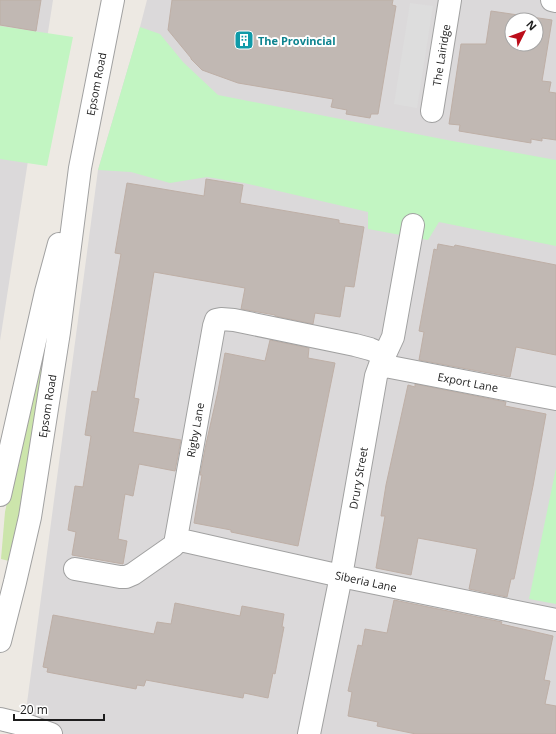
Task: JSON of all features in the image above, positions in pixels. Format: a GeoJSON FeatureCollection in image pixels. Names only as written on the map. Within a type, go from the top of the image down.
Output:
{"type":"FeatureCollection","features":[{"type":"Feature","properties":{"kind":"street","name":"Epsom Road"},"geometry":{"type":"LineString","coordinates":[[0,641],[30,517],[59,332],[80,168],[113,0]]}},
{"type":"Feature","properties":{"kind":"street","name":"The Lairidge"},"geometry":{"type":"LineString","coordinates":[[432,111],[450,0]]}},
{"type":"Feature","properties":{"kind":"street","name":"Epsom Road"},"geometry":{"type":"LineString","coordinates":[[0,495],[46,292],[80,168]]}},
{"type":"Feature","properties":{"kind":"street","name":"Drury Street"},"geometry":{"type":"LineString","coordinates":[[309,734],[341,576],[376,376],[393,337],[413,225]]}},
{"type":"Feature","properties":{"kind":"street","name":"Export Lane"},"geometry":{"type":"LineString","coordinates":[[216,321],[221,319],[234,320],[355,344],[370,349],[382,360],[556,399]]}},
{"type":"Feature","properties":{"kind":"street","name":"Rigby Lane"},"geometry":{"type":"LineString","coordinates":[[176,539],[216,321]]}},
{"type":"Feature","properties":{"kind":"street"},"geometry":{"type":"LineString","coordinates":[[76,569],[126,577],[134,574],[173,546],[176,539]]}},
{"type":"Feature","properties":{"kind":"street","name":"Siberia Lane"},"geometry":{"type":"LineString","coordinates":[[176,539],[341,576],[556,620]]}},
{"type":"Feature","properties":{"kind":"street"},"geometry":{"type":"LineString","coordinates":[[0,719],[29,726],[50,734]]}},
{"type":"Feature","properties":{"kind":"shaded area"},"geometry":{"type":"Polygon","coordinates":[[[0,0],[53,0],[0,341],[0,0]]]}},
{"type":"Feature","properties":{"kind":"shaded area"},"geometry":{"type":"Polygon","coordinates":[[[147,0],[556,0],[556,734],[22,734],[98,170],[147,0]]]}},
{"type":"Feature","properties":{"kind":"shaded area"},"geometry":{"type":"Polygon","coordinates":[[[410,3],[433,6],[417,108],[394,104],[410,3]]]}},
{"type":"Feature","properties":{"kind":"green space"},"geometry":{"type":"Polygon","coordinates":[[[0,26],[73,37],[47,166],[0,159],[0,26]]]}},
{"type":"Feature","properties":{"kind":"green space"},"geometry":{"type":"Polygon","coordinates":[[[140,27],[160,34],[183,62],[218,95],[556,160],[556,246],[439,222],[428,240],[368,229],[368,212],[244,183],[207,177],[170,183],[131,172],[98,170],[140,27]]]}},
{"type":"Feature","properties":{"kind":"green space"},"geometry":{"type":"Polygon","coordinates":[[[38,368],[44,369],[22,514],[9,561],[1,559],[5,512],[38,368]]]}},
{"type":"Feature","properties":{"kind":"green space"},"geometry":{"type":"Polygon","coordinates":[[[556,468],[556,604],[529,599],[556,468]]]}},
{"type":"Feature","properties":{"kind":"building"},"geometry":{"type":"Polygon","coordinates":[[[0,0],[41,0],[36,31],[0,25],[0,0]]]}},
{"type":"Feature","properties":{"kind":"building"},"geometry":{"type":"Polygon","coordinates":[[[172,0],[393,0],[392,5],[396,6],[378,114],[371,114],[370,118],[346,114],[347,110],[331,107],[333,99],[238,83],[202,70],[191,59],[168,30],[172,0]]]}},
{"type":"Feature","properties":{"kind":"building"},"geometry":{"type":"Polygon","coordinates":[[[491,11],[504,13],[504,52],[544,52],[544,19],[552,20],[542,81],[551,82],[549,92],[556,93],[556,140],[542,138],[542,141],[531,139],[531,143],[459,131],[460,125],[449,124],[461,44],[486,44],[491,11]]]}},
{"type":"Feature","properties":{"kind":"building"},"geometry":{"type":"Polygon","coordinates":[[[206,179],[243,185],[240,203],[339,220],[339,223],[364,227],[354,287],[345,286],[340,317],[315,313],[313,324],[241,309],[245,288],[154,272],[134,398],[139,399],[133,432],[181,440],[175,471],[139,464],[133,496],[125,494],[118,539],[127,541],[123,564],[72,555],[76,532],[68,530],[75,486],[83,487],[91,436],[85,435],[92,391],[97,392],[121,254],[115,253],[127,183],[204,196],[206,179]]]}},
{"type":"Feature","properties":{"kind":"building"},"geometry":{"type":"Polygon","coordinates":[[[438,244],[454,247],[455,245],[556,265],[556,355],[516,347],[510,377],[419,360],[424,332],[419,331],[434,249],[437,250],[438,244]]]}},
{"type":"Feature","properties":{"kind":"building"},"geometry":{"type":"Polygon","coordinates":[[[270,340],[309,348],[308,358],[335,363],[298,546],[194,523],[202,475],[200,475],[225,353],[265,361],[270,340]]]}},
{"type":"Feature","properties":{"kind":"building"},"geometry":{"type":"Polygon","coordinates":[[[415,384],[506,402],[505,406],[546,414],[514,579],[511,579],[507,597],[469,589],[477,549],[418,538],[411,575],[376,568],[385,516],[381,516],[386,485],[408,385],[415,387],[415,384]]]}},
{"type":"Feature","properties":{"kind":"building"},"geometry":{"type":"Polygon","coordinates":[[[394,600],[502,622],[501,624],[553,636],[544,680],[550,681],[545,704],[556,706],[556,734],[416,734],[377,726],[378,722],[348,716],[352,692],[348,691],[358,645],[362,646],[365,629],[387,633],[394,600]]]}},
{"type":"Feature","properties":{"kind":"building"},"geometry":{"type":"Polygon","coordinates":[[[175,603],[240,616],[242,606],[284,614],[282,627],[284,627],[275,674],[273,673],[268,698],[244,693],[243,698],[146,680],[144,686],[137,685],[136,689],[47,672],[48,668],[43,667],[53,615],[154,634],[157,622],[171,624],[175,603]]]}},
{"type":"Feature","properties":{"kind":"place","name":"The Provincial"},"geometry":{"type":"Point","coordinates":[244,40]}}]}
